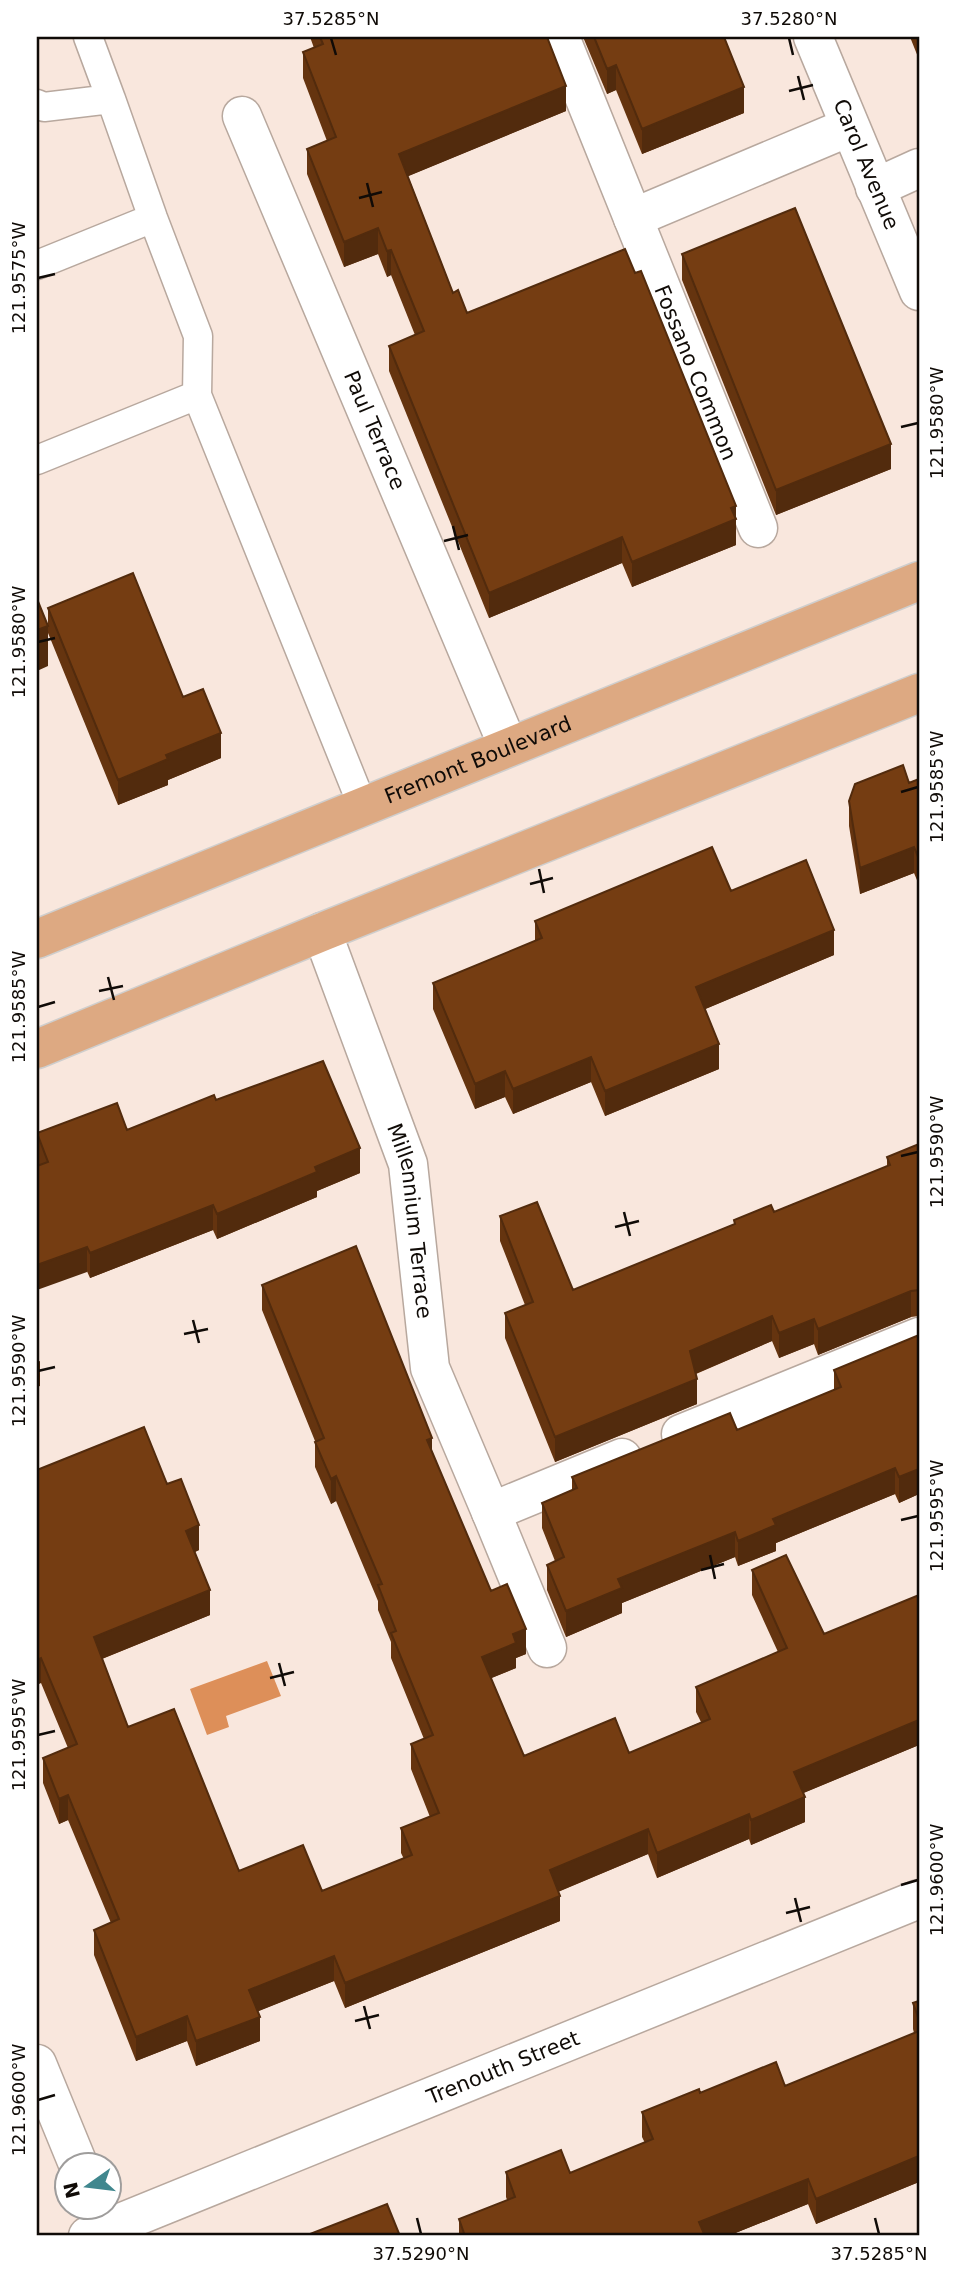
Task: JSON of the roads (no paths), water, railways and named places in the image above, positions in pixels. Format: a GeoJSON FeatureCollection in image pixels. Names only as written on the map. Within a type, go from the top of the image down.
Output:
{"type":"FeatureCollection","features":[{"type":"Feature","properties":{"kind":"main road","name":"Fremont Boulevard"},"geometry":{"type":"LineString","coordinates":[[37,939],[919,581]]}},
{"type":"Feature","properties":{"kind":"main road"},"geometry":{"type":"LineString","coordinates":[[37,1049],[919,693]]}},
{"type":"Feature","properties":{"kind":"street","name":"Fossano Common"},"geometry":{"type":"LineString","coordinates":[[560,37],[758,528]]}},
{"type":"Feature","properties":{"kind":"street","name":"Carol Avenue"},"geometry":{"type":"LineString","coordinates":[[813,37],[919,291]]}},
{"type":"Feature","properties":{"kind":"street","name":"Paul Terrace"},"geometry":{"type":"LineString","coordinates":[[242,116],[508,746]]}},
{"type":"Feature","properties":{"kind":"street"},"geometry":{"type":"LineString","coordinates":[[633,218],[849,127]]}},
{"type":"Feature","properties":{"kind":"street"},"geometry":{"type":"LineString","coordinates":[[875,188],[919,168]]}},
{"type":"Feature","properties":{"kind":"street","name":"Millennium Terrace"},"geometry":{"type":"LineString","coordinates":[[322,932],[408,1164],[430,1368],[547,1648]]}},
{"type":"Feature","properties":{"kind":"street"},"geometry":{"type":"LineString","coordinates":[[491,1512],[919,1337]]}},
{"type":"Feature","properties":{"kind":"street","name":"Trenouth Street"},"geometry":{"type":"LineString","coordinates":[[99,2227],[919,1899]]}},
{"type":"Feature","properties":{"kind":"street"},"geometry":{"type":"LineString","coordinates":[[37,2064],[72,2150]]}},
{"type":"Feature","properties":{"kind":"lane"},"geometry":{"type":"LineString","coordinates":[[88,37],[198,336],[197,395],[363,807]]}},
{"type":"Feature","properties":{"kind":"lane"},"geometry":{"type":"LineString","coordinates":[[37,104],[44,107],[111,99]]}},
{"type":"Feature","properties":{"kind":"lane"},"geometry":{"type":"LineString","coordinates":[[37,265],[153,218]]}},
{"type":"Feature","properties":{"kind":"lane"},"geometry":{"type":"LineString","coordinates":[[37,460],[197,395]]}}]}
